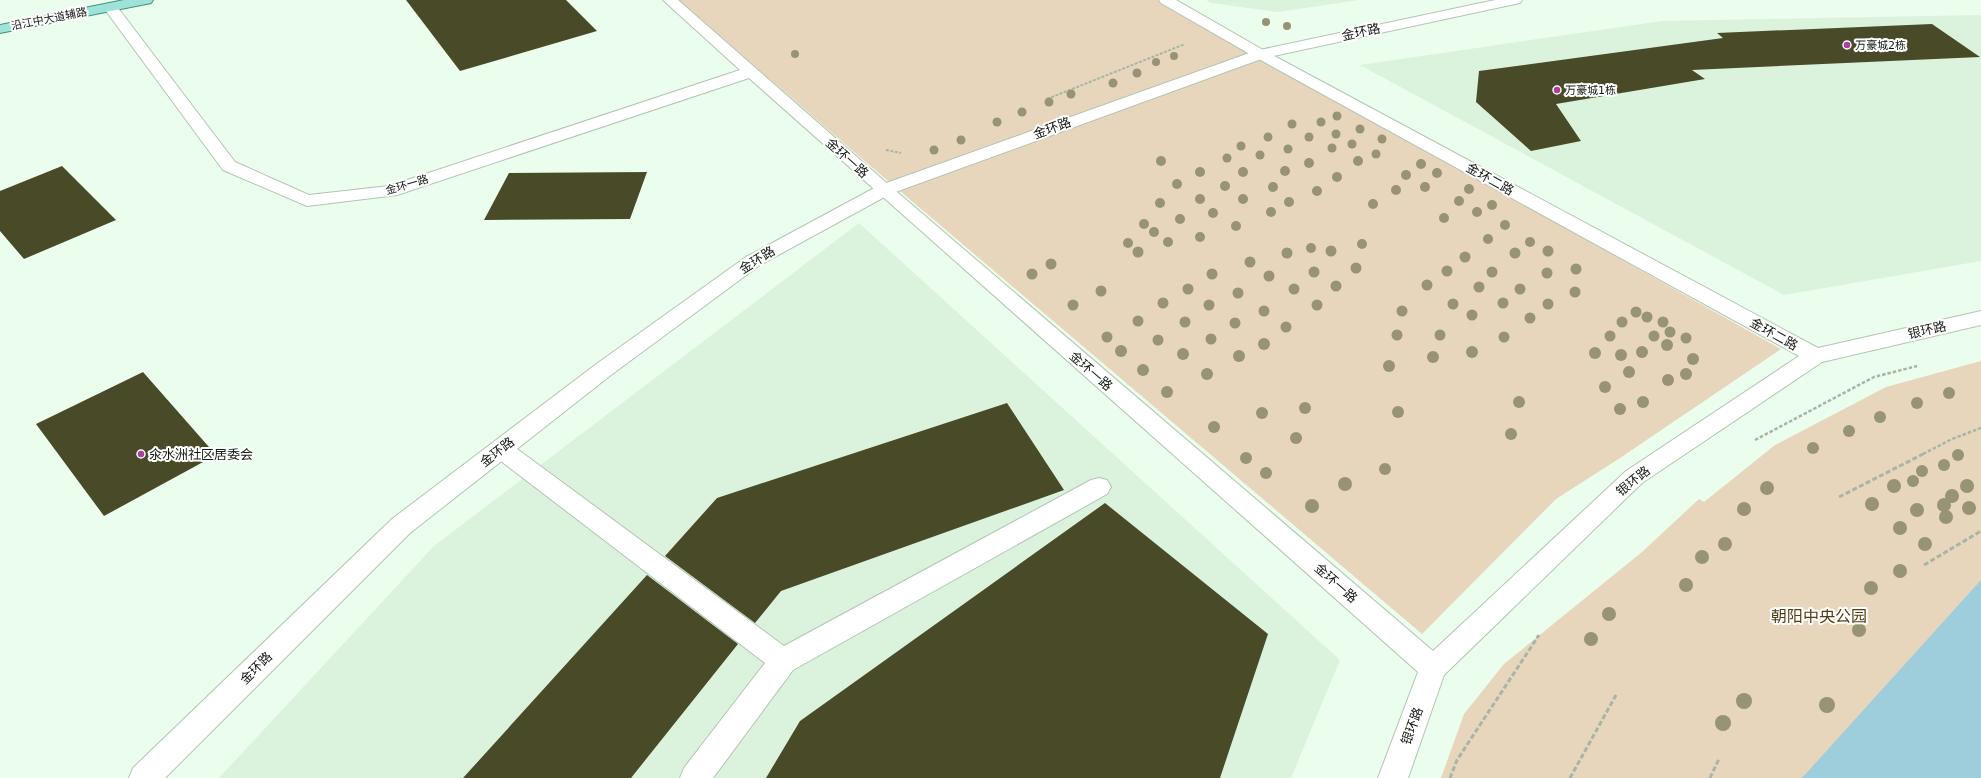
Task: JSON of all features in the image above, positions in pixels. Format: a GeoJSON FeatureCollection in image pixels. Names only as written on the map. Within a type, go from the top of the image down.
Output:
{"type":"FeatureCollection","features":[{"type":"Feature","properties":{"kind":"main road","name":"沿江中大道辅路"},"geometry":{"type":"LineString","coordinates":[[0,29],[146,0]]}},
{"type":"Feature","properties":{"kind":"street","name":"金环一路"},"geometry":{"type":"LineString","coordinates":[[670,0],[884,190],[1434,668]]}},
{"type":"Feature","properties":{"kind":"street","name":"金环二路"},"geometry":{"type":"LineString","coordinates":[[1166,0],[1260,54],[1815,356]]}},
{"type":"Feature","properties":{"kind":"street","name":"金环路"},"geometry":{"type":"LineString","coordinates":[[144,778],[401,526],[603,370],[752,261],[884,190],[1118,104],[1260,54],[1515,0]]}},
{"type":"Feature","properties":{"kind":"street","name":"金环一路"},"geometry":{"type":"LineString","coordinates":[[110,7],[229,166],[307,201],[390,191],[750,72]]}},
{"type":"Feature","properties":{"kind":"street","name":"银环路"},"geometry":{"type":"LineString","coordinates":[[1393,778],[1434,668],[1634,477],[1815,356],[1981,318]]}},
{"type":"Feature","properties":{"kind":"street"},"geometry":{"type":"LineString","coordinates":[[501,448],[783,661]]}},
{"type":"Feature","properties":{"kind":"street"},"geometry":{"type":"LineString","coordinates":[[695,778],[783,661],[1099,487]]}},
{"type":"Feature","properties":{"kind":"path"},"geometry":{"type":"LineString","coordinates":[[1045,100],[1184,46]]}},
{"type":"Feature","properties":{"kind":"path"},"geometry":{"type":"LineString","coordinates":[[884,150],[906,154]]}},
{"type":"Feature","properties":{"kind":"path"},"geometry":{"type":"LineString","coordinates":[[1755,440],[1874,377],[1920,365]]}},
{"type":"Feature","properties":{"kind":"path"},"geometry":{"type":"LineString","coordinates":[[1839,497],[1952,439],[1981,428]]}},
{"type":"Feature","properties":{"kind":"path"},"geometry":{"type":"LineString","coordinates":[[1924,565],[1981,530]]}},
{"type":"Feature","properties":{"kind":"path"},"geometry":{"type":"LineString","coordinates":[[1450,778],[1457,760],[1539,635]]}},
{"type":"Feature","properties":{"kind":"path"},"geometry":{"type":"LineString","coordinates":[[1570,778],[1616,695]]}},
{"type":"Feature","properties":{"kind":"path"},"geometry":{"type":"LineString","coordinates":[[1710,778],[1719,759]]}},
{"type":"Feature","properties":{"kind":"shaded area"},"geometry":{"type":"Polygon","coordinates":[[[1206,0],[1359,0],[1278,12],[1211,3],[1206,0]]]}},
{"type":"Feature","properties":{"kind":"shaded area"},"geometry":{"type":"Polygon","coordinates":[[[1981,15],[1981,261],[1784,295],[1360,65],[1662,21],[1981,15]]]}},
{"type":"Feature","properties":{"kind":"shaded area"},"geometry":{"type":"Polygon","coordinates":[[[859,223],[1340,660],[1291,778],[219,778],[434,546],[859,223]]]}},
{"type":"Feature","properties":{"kind":"green space"},"geometry":{"type":"Polygon","coordinates":[[[679,0],[1159,0],[1781,349],[1620,458],[1556,499],[1422,634],[854,152],[679,0]]]}},
{"type":"Feature","properties":{"kind":"green space","name":"朝阳中央公园"},"geometry":{"type":"Polygon","coordinates":[[[1981,361],[1981,778],[1441,778],[1464,714],[1504,664],[1642,552],[1699,499],[1704,502],[1775,445],[1886,387],[1981,361]]]}},
{"type":"Feature","properties":{"kind":"water"},"geometry":{"type":"Polygon","coordinates":[[[1981,580],[1981,778],[1802,778],[1981,580]]]}},
{"type":"Feature","properties":{"kind":"building"},"geometry":{"type":"Polygon","coordinates":[[[406,0],[566,0],[597,31],[460,71],[406,0]]]}},
{"type":"Feature","properties":{"kind":"building"},"geometry":{"type":"Polygon","coordinates":[[[1932,24],[1980,57],[1692,70],[1705,79],[1556,104],[1581,141],[1531,151],[1476,102],[1479,71],[1723,38],[1717,33],[1932,24]]]}},
{"type":"Feature","properties":{"kind":"building"},"geometry":{"type":"Polygon","coordinates":[[[62,166],[116,220],[24,259],[0,231],[0,191],[62,166]]]}},
{"type":"Feature","properties":{"kind":"building"},"geometry":{"type":"Polygon","coordinates":[[[647,172],[630,219],[484,220],[509,173],[647,172]]]}},
{"type":"Feature","properties":{"kind":"building"},"geometry":{"type":"Polygon","coordinates":[[[143,372],[216,455],[104,516],[36,424],[143,372]]]}},
{"type":"Feature","properties":{"kind":"building"},"geometry":{"type":"Polygon","coordinates":[[[1007,403],[1064,490],[781,591],[755,623],[665,556],[717,498],[1007,403]]]}},
{"type":"Feature","properties":{"kind":"building"},"geometry":{"type":"Polygon","coordinates":[[[1105,503],[1268,634],[1220,778],[766,778],[800,721],[1105,503]]]}},
{"type":"Feature","properties":{"kind":"building"},"geometry":{"type":"Polygon","coordinates":[[[647,575],[738,644],[631,778],[463,778],[647,575]]]}},
{"type":"Feature","properties":{"kind":"place","name":"万豪城2栋"},"geometry":{"type":"Point","coordinates":[1847,45]}},
{"type":"Feature","properties":{"kind":"place","name":"万豪城1栋"},"geometry":{"type":"Point","coordinates":[1557,90]}},
{"type":"Feature","properties":{"kind":"place","name":"氽水洲社区居委会"},"geometry":{"type":"Point","coordinates":[141,454]}}]}
